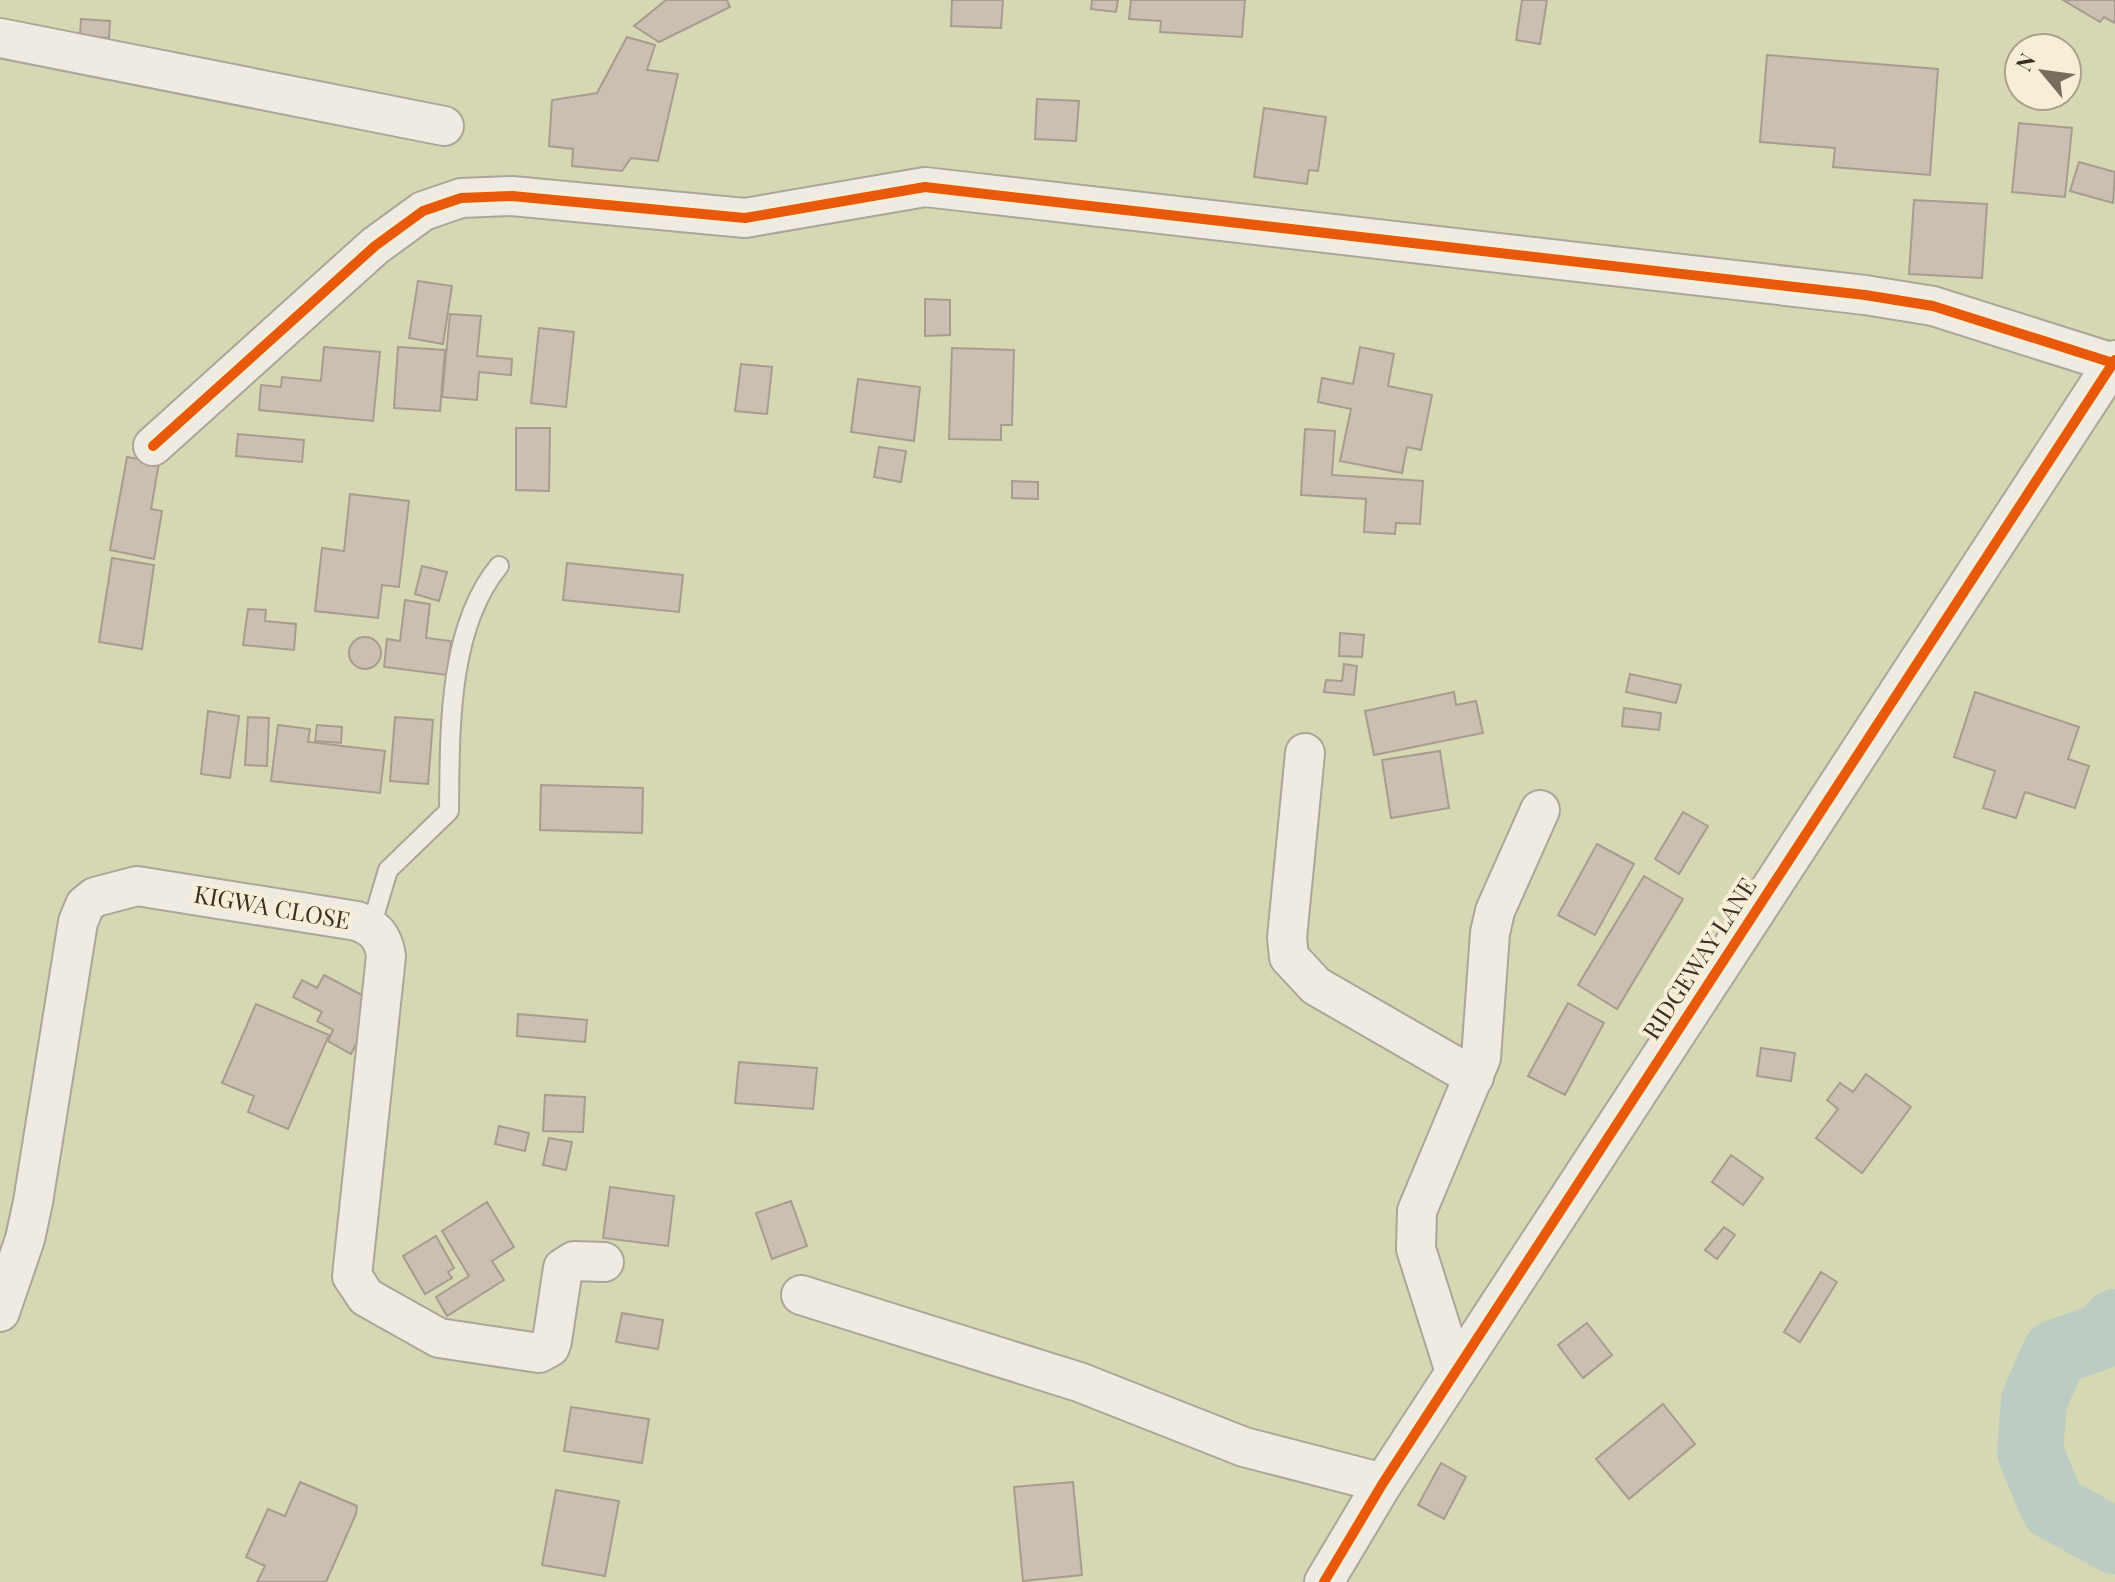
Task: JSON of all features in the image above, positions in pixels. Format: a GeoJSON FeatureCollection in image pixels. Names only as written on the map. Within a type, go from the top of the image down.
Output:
{"type":"FeatureCollection","features":[{"type":"Feature","properties":{"kind":"street"},"geometry":{"type":"LineString","coordinates":[[0,38],[444,126]]}},
{"type":"Feature","properties":{"kind":"street"},"geometry":{"type":"LineString","coordinates":[[153,446],[375,246],[423,211],[461,198],[512,196],[745,218],[925,187],[1865,295],[1933,306],[2114,362]]}},
{"type":"Feature","properties":{"kind":"street","name":"RIDGEWAY LANE"},"geometry":{"type":"LineString","coordinates":[[1324,1582],[1383,1483],[2114,362]]}},
{"type":"Feature","properties":{"kind":"street"},"geometry":{"type":"LineString","coordinates":[[1305,753],[1287,938],[1289,957],[1316,986],[1474,1077]]}},
{"type":"Feature","properties":{"kind":"street"},"geometry":{"type":"LineString","coordinates":[[1455,1372],[1416,1249],[1417,1211],[1481,1058],[1490,933],[1495,911],[1540,810]]}},
{"type":"Feature","properties":{"kind":"street","name":"KIGWA CLOSE"},"geometry":{"type":"LineString","coordinates":[[3,1290],[25,1239],[33,1202],[78,922],[85,905],[115,889],[137,886],[357,921],[371,927],[383,940],[386,956],[352,1276],[358,1289],[439,1338],[539,1353],[550,1347],[552,1341],[563,1268],[574,1261],[604,1262]]}},
{"type":"Feature","properties":{"kind":"street"},"geometry":{"type":"LineString","coordinates":[[801,1295],[1079,1382],[1244,1447],[1383,1483]]}},
{"type":"Feature","properties":{"kind":"lane"},"geometry":{"type":"LineString","coordinates":[[371,927],[388,870],[449,811],[451,696],[484,584],[499,566]]}},
{"type":"Feature","properties":{"kind":"green space"},"geometry":{"type":"Polygon","coordinates":[[[0,0],[2115,0],[2115,1582],[0,1582],[0,0]]]}},
{"type":"Feature","properties":{"kind":"building"},"geometry":{"type":"Polygon","coordinates":[[[666,0],[727,0],[730,7],[659,42],[634,26],[666,0]]]}},
{"type":"Feature","properties":{"kind":"building"},"geometry":{"type":"Polygon","coordinates":[[[952,0],[1003,0],[1001,28],[951,26],[952,0]]]}},
{"type":"Feature","properties":{"kind":"building"},"geometry":{"type":"Polygon","coordinates":[[[1092,0],[1118,0],[1116,12],[1091,9],[1092,0]]]}},
{"type":"Feature","properties":{"kind":"building"},"geometry":{"type":"Polygon","coordinates":[[[1131,0],[1245,0],[1242,37],[1160,32],[1161,21],[1129,19],[1131,0]]]}},
{"type":"Feature","properties":{"kind":"building"},"geometry":{"type":"Polygon","coordinates":[[[1522,0],[1547,0],[1540,44],[1516,40],[1522,0]]]}},
{"type":"Feature","properties":{"kind":"building"},"geometry":{"type":"Polygon","coordinates":[[[2063,0],[2115,0],[2115,23],[2104,17],[2100,22],[2063,0]]]}},
{"type":"Feature","properties":{"kind":"building"},"geometry":{"type":"Polygon","coordinates":[[[81,19],[110,21],[109,38],[80,36],[81,19]]]}},
{"type":"Feature","properties":{"kind":"building"},"geometry":{"type":"Polygon","coordinates":[[[627,37],[655,45],[647,70],[678,74],[658,161],[631,158],[622,171],[572,166],[573,149],[549,146],[552,100],[597,93],[627,37]]]}},
{"type":"Feature","properties":{"kind":"building"},"geometry":{"type":"Polygon","coordinates":[[[1767,55],[1938,69],[1930,175],[1833,167],[1835,148],[1760,142],[1767,55]]]}},
{"type":"Feature","properties":{"kind":"building"},"geometry":{"type":"Polygon","coordinates":[[[1037,99],[1079,101],[1076,141],[1035,139],[1037,99]]]}},
{"type":"Feature","properties":{"kind":"building"},"geometry":{"type":"Polygon","coordinates":[[[1264,108],[1326,117],[1318,171],[1309,170],[1307,184],[1254,177],[1264,108]]]}},
{"type":"Feature","properties":{"kind":"building"},"geometry":{"type":"Polygon","coordinates":[[[2019,123],[2072,128],[2065,197],[2012,192],[2019,123]]]}},
{"type":"Feature","properties":{"kind":"building"},"geometry":{"type":"Polygon","coordinates":[[[2079,162],[2115,172],[2113,203],[2070,191],[2079,162]]]}},
{"type":"Feature","properties":{"kind":"building"},"geometry":{"type":"Polygon","coordinates":[[[1914,200],[1987,204],[1982,278],[1909,274],[1914,200]]]}},
{"type":"Feature","properties":{"kind":"building"},"geometry":{"type":"Polygon","coordinates":[[[418,281],[452,286],[443,344],[409,338],[418,281]]]}},
{"type":"Feature","properties":{"kind":"building"},"geometry":{"type":"Polygon","coordinates":[[[925,299],[950,300],[950,335],[925,336],[925,299]]]}},
{"type":"Feature","properties":{"kind":"building"},"geometry":{"type":"Polygon","coordinates":[[[450,314],[481,316],[477,356],[512,359],[511,375],[479,372],[477,400],[442,397],[450,314]]]}},
{"type":"Feature","properties":{"kind":"building"},"geometry":{"type":"Polygon","coordinates":[[[539,328],[574,332],[566,407],[531,403],[539,328]]]}},
{"type":"Feature","properties":{"kind":"building"},"geometry":{"type":"Polygon","coordinates":[[[324,347],[380,352],[373,421],[259,410],[261,385],[281,387],[282,377],[321,381],[324,347]]]}},
{"type":"Feature","properties":{"kind":"building"},"geometry":{"type":"Polygon","coordinates":[[[398,347],[445,350],[440,411],[394,408],[398,347]]]}},
{"type":"Feature","properties":{"kind":"building"},"geometry":{"type":"Polygon","coordinates":[[[1360,347],[1394,354],[1388,386],[1432,395],[1421,450],[1407,447],[1402,473],[1340,461],[1351,409],[1318,402],[1322,378],[1353,384],[1360,347]]]}},
{"type":"Feature","properties":{"kind":"building"},"geometry":{"type":"Polygon","coordinates":[[[952,348],[1014,350],[1012,425],[1001,425],[1001,440],[949,439],[952,348]]]}},
{"type":"Feature","properties":{"kind":"building"},"geometry":{"type":"Polygon","coordinates":[[[741,364],[772,367],[767,414],[735,411],[741,364]]]}},
{"type":"Feature","properties":{"kind":"building"},"geometry":{"type":"Polygon","coordinates":[[[858,379],[920,387],[914,441],[851,432],[858,379]]]}},
{"type":"Feature","properties":{"kind":"building"},"geometry":{"type":"Polygon","coordinates":[[[516,428],[550,428],[549,491],[516,490],[516,428]]]}},
{"type":"Feature","properties":{"kind":"building"},"geometry":{"type":"Polygon","coordinates":[[[1305,429],[1335,431],[1332,475],[1423,481],[1420,524],[1396,523],[1395,534],[1364,532],[1366,499],[1301,495],[1305,429]]]}},
{"type":"Feature","properties":{"kind":"building"},"geometry":{"type":"Polygon","coordinates":[[[238,434],[304,440],[302,462],[236,456],[238,434]]]}},
{"type":"Feature","properties":{"kind":"building"},"geometry":{"type":"Polygon","coordinates":[[[879,447],[906,451],[901,482],[874,477],[879,447]]]}},
{"type":"Feature","properties":{"kind":"building"},"geometry":{"type":"Polygon","coordinates":[[[127,457],[159,463],[151,509],[162,511],[154,559],[110,550],[127,457]]]}},
{"type":"Feature","properties":{"kind":"building"},"geometry":{"type":"Polygon","coordinates":[[[1012,481],[1038,482],[1038,499],[1012,498],[1012,481]]]}},
{"type":"Feature","properties":{"kind":"building"},"geometry":{"type":"Polygon","coordinates":[[[350,494],[409,501],[399,587],[382,585],[378,618],[315,611],[322,548],[344,551],[350,494]]]}},
{"type":"Feature","properties":{"kind":"building"},"geometry":{"type":"Polygon","coordinates":[[[112,558],[154,565],[142,649],[99,642],[112,558]]]}},
{"type":"Feature","properties":{"kind":"building"},"geometry":{"type":"Polygon","coordinates":[[[567,563],[683,575],[679,612],[563,600],[567,563]]]}},
{"type":"Feature","properties":{"kind":"building"},"geometry":{"type":"Polygon","coordinates":[[[422,566],[447,572],[439,601],[415,594],[422,566]]]}},
{"type":"Feature","properties":{"kind":"building"},"geometry":{"type":"Polygon","coordinates":[[[405,600],[430,604],[426,638],[451,641],[447,675],[384,667],[387,639],[400,641],[405,600]]]}},
{"type":"Feature","properties":{"kind":"building"},"geometry":{"type":"Polygon","coordinates":[[[248,609],[266,610],[265,621],[296,624],[294,650],[243,645],[248,609]]]}},
{"type":"Feature","properties":{"kind":"building"},"geometry":{"type":"Polygon","coordinates":[[[1340,633],[1364,635],[1362,657],[1339,656],[1340,633]]]}},
{"type":"Feature","properties":{"kind":"building"},"geometry":{"type":"Polygon","coordinates":[[[365,637],[376,642],[381,653],[376,664],[365,669],[354,664],[349,653],[354,642],[365,637]]]}},
{"type":"Feature","properties":{"kind":"building"},"geometry":{"type":"Polygon","coordinates":[[[1344,664],[1357,666],[1354,695],[1324,692],[1326,680],[1342,681],[1344,664]]]}},
{"type":"Feature","properties":{"kind":"building"},"geometry":{"type":"Polygon","coordinates":[[[1630,674],[1681,685],[1676,703],[1626,692],[1630,674]]]}},
{"type":"Feature","properties":{"kind":"building"},"geometry":{"type":"Polygon","coordinates":[[[1454,692],[1456,705],[1476,701],[1483,733],[1374,755],[1365,711],[1454,692]]]}},
{"type":"Feature","properties":{"kind":"building"},"geometry":{"type":"Polygon","coordinates":[[[1975,692],[2079,727],[2068,759],[2089,766],[2075,808],[2025,792],[2016,818],[1983,808],[1995,771],[1954,757],[1975,692]]]}},
{"type":"Feature","properties":{"kind":"building"},"geometry":{"type":"Polygon","coordinates":[[[1624,708],[1661,713],[1659,730],[1622,726],[1624,708]]]}},
{"type":"Feature","properties":{"kind":"building"},"geometry":{"type":"Polygon","coordinates":[[[208,711],[239,716],[230,778],[201,774],[208,711]]]}},
{"type":"Feature","properties":{"kind":"building"},"geometry":{"type":"Polygon","coordinates":[[[248,717],[269,718],[267,766],[245,765],[248,717]]]}},
{"type":"Feature","properties":{"kind":"building"},"geometry":{"type":"Polygon","coordinates":[[[395,717],[433,720],[428,784],[390,781],[395,717]]]}},
{"type":"Feature","properties":{"kind":"building"},"geometry":{"type":"Polygon","coordinates":[[[278,725],[310,729],[308,742],[385,751],[380,793],[271,781],[278,725]]]}},
{"type":"Feature","properties":{"kind":"building"},"geometry":{"type":"Polygon","coordinates":[[[317,725],[342,727],[341,743],[315,741],[317,725]]]}},
{"type":"Feature","properties":{"kind":"building"},"geometry":{"type":"Polygon","coordinates":[[[1440,751],[1449,808],[1391,818],[1382,760],[1440,751]]]}},
{"type":"Feature","properties":{"kind":"building"},"geometry":{"type":"Polygon","coordinates":[[[541,785],[643,788],[642,833],[540,830],[541,785]]]}},
{"type":"Feature","properties":{"kind":"building"},"geometry":{"type":"Polygon","coordinates":[[[1683,812],[1708,826],[1679,874],[1655,859],[1683,812]]]}},
{"type":"Feature","properties":{"kind":"building"},"geometry":{"type":"Polygon","coordinates":[[[1597,844],[1634,864],[1595,935],[1558,915],[1597,844]]]}},
{"type":"Feature","properties":{"kind":"building"},"geometry":{"type":"Polygon","coordinates":[[[1644,876],[1683,899],[1617,1009],[1578,985],[1644,876]]]}},
{"type":"Feature","properties":{"kind":"building"},"geometry":{"type":"Polygon","coordinates":[[[324,975],[377,1003],[351,1054],[328,1041],[333,1030],[317,1021],[322,1012],[293,997],[302,980],[317,988],[324,975]]]}},
{"type":"Feature","properties":{"kind":"building"},"geometry":{"type":"Polygon","coordinates":[[[1568,1003],[1604,1023],[1565,1095],[1528,1076],[1568,1003]]]}},
{"type":"Feature","properties":{"kind":"building"},"geometry":{"type":"Polygon","coordinates":[[[256,1004],[329,1035],[288,1129],[248,1112],[254,1096],[222,1083],[256,1004]]]}},
{"type":"Feature","properties":{"kind":"building"},"geometry":{"type":"Polygon","coordinates":[[[518,1014],[587,1020],[585,1042],[517,1036],[518,1014]]]}},
{"type":"Feature","properties":{"kind":"building"},"geometry":{"type":"Polygon","coordinates":[[[1761,1048],[1795,1053],[1791,1081],[1757,1076],[1761,1048]]]}},
{"type":"Feature","properties":{"kind":"building"},"geometry":{"type":"Polygon","coordinates":[[[739,1062],[817,1068],[813,1109],[735,1103],[739,1062]]]}},
{"type":"Feature","properties":{"kind":"building"},"geometry":{"type":"Polygon","coordinates":[[[1866,1074],[1911,1107],[1862,1173],[1816,1138],[1838,1109],[1827,1100],[1840,1083],[1853,1092],[1866,1074]]]}},
{"type":"Feature","properties":{"kind":"building"},"geometry":{"type":"Polygon","coordinates":[[[545,1095],[585,1097],[583,1132],[543,1131],[545,1095]]]}},
{"type":"Feature","properties":{"kind":"building"},"geometry":{"type":"Polygon","coordinates":[[[499,1126],[529,1133],[525,1151],[495,1144],[499,1126]]]}},
{"type":"Feature","properties":{"kind":"building"},"geometry":{"type":"Polygon","coordinates":[[[549,1138],[572,1142],[566,1170],[543,1165],[549,1138]]]}},
{"type":"Feature","properties":{"kind":"building"},"geometry":{"type":"Polygon","coordinates":[[[1731,1155],[1763,1178],[1743,1205],[1712,1182],[1731,1155]]]}},
{"type":"Feature","properties":{"kind":"building"},"geometry":{"type":"Polygon","coordinates":[[[610,1187],[674,1196],[668,1246],[603,1238],[610,1187]]]}},
{"type":"Feature","properties":{"kind":"building"},"geometry":{"type":"Polygon","coordinates":[[[791,1201],[807,1246],[772,1259],[756,1213],[791,1201]]]}},
{"type":"Feature","properties":{"kind":"building"},"geometry":{"type":"Polygon","coordinates":[[[487,1202],[514,1247],[492,1261],[504,1280],[447,1316],[436,1297],[469,1276],[442,1231],[487,1202]]]}},
{"type":"Feature","properties":{"kind":"building"},"geometry":{"type":"Polygon","coordinates":[[[1724,1227],[1735,1235],[1717,1259],[1705,1250],[1724,1227]]]}},
{"type":"Feature","properties":{"kind":"building"},"geometry":{"type":"Polygon","coordinates":[[[436,1236],[454,1268],[448,1272],[452,1278],[425,1294],[403,1256],[436,1236]]]}},
{"type":"Feature","properties":{"kind":"building"},"geometry":{"type":"Polygon","coordinates":[[[1821,1272],[1837,1282],[1800,1342],[1784,1332],[1821,1272]]]}},
{"type":"Feature","properties":{"kind":"building"},"geometry":{"type":"Polygon","coordinates":[[[622,1313],[663,1320],[658,1349],[616,1342],[622,1313]]]}},
{"type":"Feature","properties":{"kind":"building"},"geometry":{"type":"Polygon","coordinates":[[[1587,1323],[1612,1355],[1583,1378],[1558,1345],[1587,1323]]]}},
{"type":"Feature","properties":{"kind":"building"},"geometry":{"type":"Polygon","coordinates":[[[1663,1404],[1695,1444],[1629,1499],[1596,1459],[1663,1404]]]}},
{"type":"Feature","properties":{"kind":"building"},"geometry":{"type":"Polygon","coordinates":[[[571,1407],[649,1419],[642,1463],[564,1451],[571,1407]]]}},
{"type":"Feature","properties":{"kind":"building"},"geometry":{"type":"Polygon","coordinates":[[[1441,1463],[1466,1477],[1444,1519],[1418,1505],[1441,1463]]]}},
{"type":"Feature","properties":{"kind":"building"},"geometry":{"type":"Polygon","coordinates":[[[300,1482],[357,1506],[356,1514],[326,1582],[257,1582],[265,1566],[246,1557],[268,1509],[285,1516],[300,1482]]]}},
{"type":"Feature","properties":{"kind":"building"},"geometry":{"type":"Polygon","coordinates":[[[1073,1482],[1082,1575],[1023,1581],[1014,1487],[1073,1482]]]}},
{"type":"Feature","properties":{"kind":"building"},"geometry":{"type":"Polygon","coordinates":[[[556,1490],[619,1501],[605,1576],[542,1565],[556,1490]]]}},
{"type":"Feature","properties":{"kind":"waterway"},"geometry":{"type":"LineString","coordinates":[[2115,1322],[2107,1334],[2055,1353],[2034,1401],[2030,1452],[2053,1507],[2115,1541]]}},
{"type":"Feature","properties":{"kind":"cycle path"},"geometry":{"type":"LineString","coordinates":[[153,446],[375,246],[423,211],[461,198],[512,196],[745,218],[925,187],[1865,295],[1933,306],[2113,363]]}},
{"type":"Feature","properties":{"kind":"cycle path"},"geometry":{"type":"LineString","coordinates":[[1324,1582],[1383,1483],[2115,360]]}}]}
